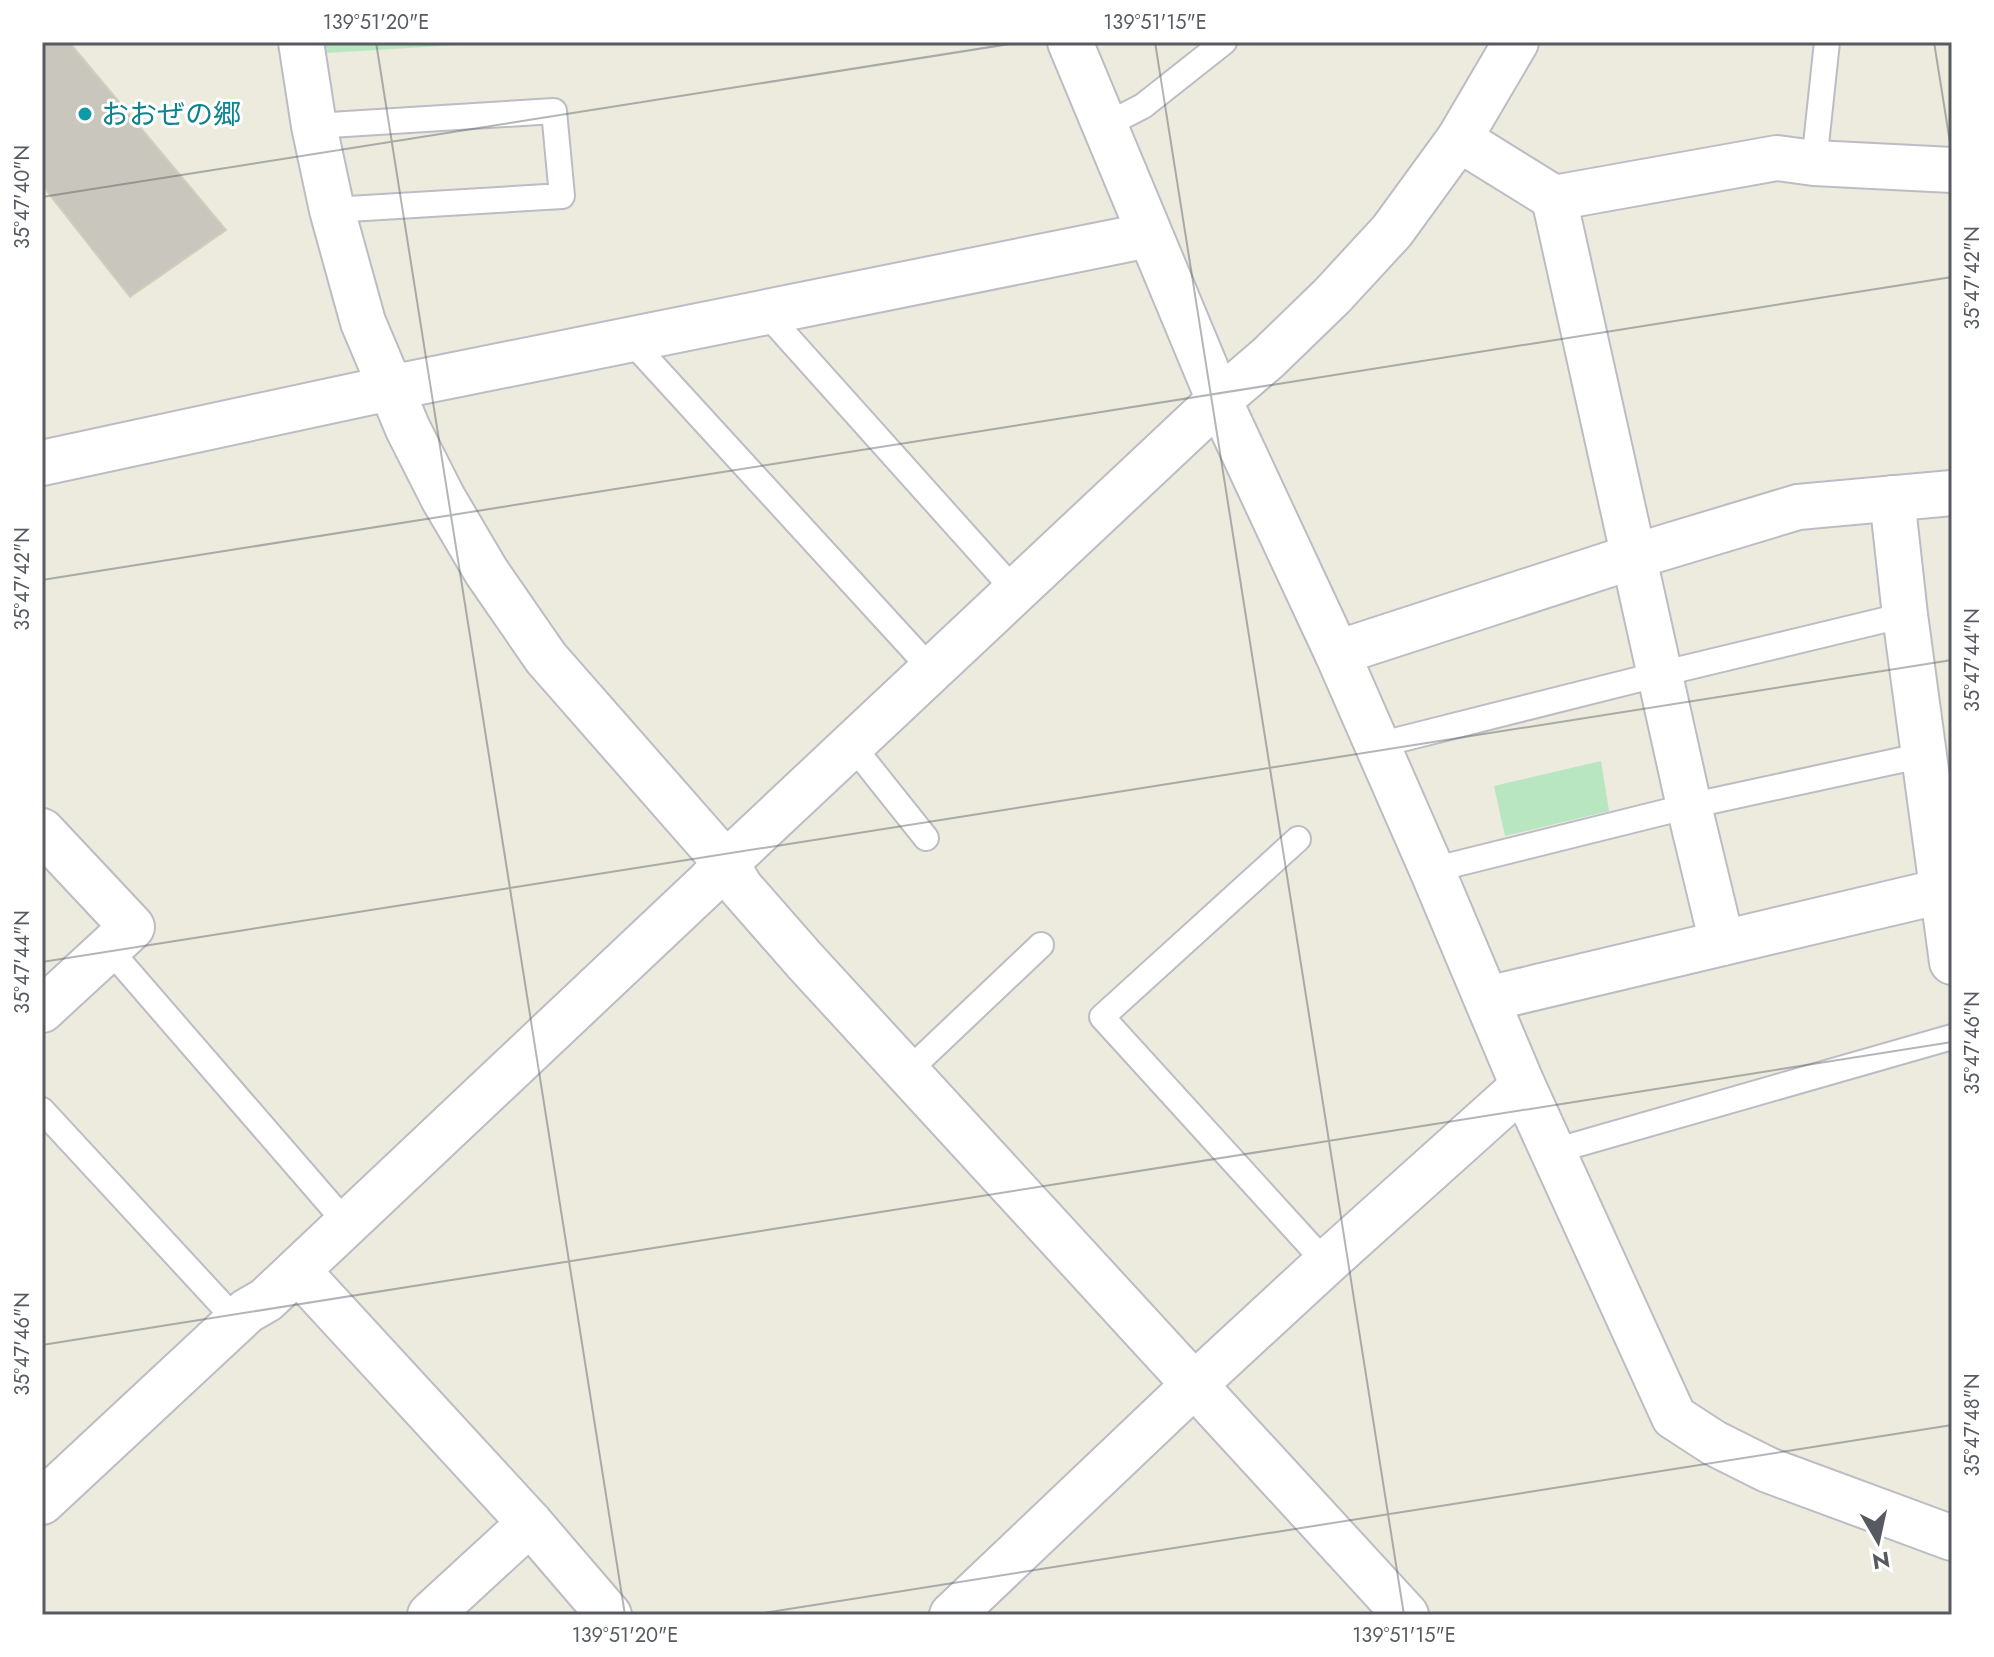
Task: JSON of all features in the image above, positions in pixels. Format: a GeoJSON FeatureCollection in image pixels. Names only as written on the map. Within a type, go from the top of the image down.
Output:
{"type":"FeatureCollection","features":[{"type":"Feature","properties":{"kind":"street"},"geometry":{"type":"LineString","coordinates":[[301,42],[314,126],[332,210],[363,322],[408,429],[443,498],[486,571],[546,658],[726,863],[741,888],[787,940],[1406,1615]]}},
{"type":"Feature","properties":{"kind":"street"},"geometry":{"type":"LineString","coordinates":[[1070,42],[1219,400],[1337,653],[1523,1086],[1674,1417],[1714,1443],[1768,1470],[1952,1538]]}},
{"type":"Feature","properties":{"kind":"street"},"geometry":{"type":"LineString","coordinates":[[42,1502],[247,1311],[266,1300],[348,1225],[851,744],[1321,306],[1392,231],[1459,139],[1516,42]]}},
{"type":"Feature","properties":{"kind":"street"},"geometry":{"type":"LineString","coordinates":[[1459,139],[1554,198],[1777,158],[1814,163],[1952,170]]}},
{"type":"Feature","properties":{"kind":"street"},"geometry":{"type":"LineString","coordinates":[[1554,198],[1632,557],[1722,943]]}},
{"type":"Feature","properties":{"kind":"street"},"geometry":{"type":"LineString","coordinates":[[42,463],[390,388],[1149,235]]}},
{"type":"Feature","properties":{"kind":"street"},"geometry":{"type":"LineString","coordinates":[[1337,653],[1632,557],[1798,507],[1952,493]]}},
{"type":"Feature","properties":{"kind":"street"},"geometry":{"type":"LineString","coordinates":[[1892,498],[1952,962]]}},
{"type":"Feature","properties":{"kind":"street"},"geometry":{"type":"LineString","coordinates":[[42,831],[132,927],[42,1010]]}},
{"type":"Feature","properties":{"kind":"street"},"geometry":{"type":"LineString","coordinates":[[1487,999],[1942,891]]}},
{"type":"Feature","properties":{"kind":"street"},"geometry":{"type":"LineString","coordinates":[[952,1615],[1194,1385],[1523,1086]]}},
{"type":"Feature","properties":{"kind":"street"},"geometry":{"type":"LineString","coordinates":[[298,1271],[530,1523],[609,1615]]}},
{"type":"Feature","properties":{"kind":"street"},"geometry":{"type":"LineString","coordinates":[[430,1615],[530,1523]]}},
{"type":"Feature","properties":{"kind":"lane"},"geometry":{"type":"LineString","coordinates":[[1106,125],[1143,106],[1224,42]]}},
{"type":"Feature","properties":{"kind":"lane"},"geometry":{"type":"LineString","coordinates":[[1814,163],[1827,42]]}},
{"type":"Feature","properties":{"kind":"lane"},"geometry":{"type":"LineString","coordinates":[[314,126],[554,111],[562,196],[332,210]]}},
{"type":"Feature","properties":{"kind":"lane"},"geometry":{"type":"LineString","coordinates":[[765,312],[1016,592]]}},
{"type":"Feature","properties":{"kind":"lane"},"geometry":{"type":"LineString","coordinates":[[630,340],[932,670]]}},
{"type":"Feature","properties":{"kind":"lane"},"geometry":{"type":"LineString","coordinates":[[1378,745],[1905,615]]}},
{"type":"Feature","properties":{"kind":"lane"},"geometry":{"type":"LineString","coordinates":[[851,744],[926,838]]}},
{"type":"Feature","properties":{"kind":"lane"},"geometry":{"type":"LineString","coordinates":[[1432,870],[1689,806],[1924,755]]}},
{"type":"Feature","properties":{"kind":"lane"},"geometry":{"type":"LineString","coordinates":[[1298,839],[1102,1017],[1326,1263]]}},
{"type":"Feature","properties":{"kind":"lane"},"geometry":{"type":"LineString","coordinates":[[908,1071],[1041,945]]}},
{"type":"Feature","properties":{"kind":"lane"},"geometry":{"type":"LineString","coordinates":[[109,949],[348,1225]]}},
{"type":"Feature","properties":{"kind":"lane"},"geometry":{"type":"LineString","coordinates":[[1554,1151],[1952,1037]]}},
{"type":"Feature","properties":{"kind":"lane"},"geometry":{"type":"LineString","coordinates":[[42,1110],[237,1321]]}},
{"type":"Feature","properties":{"kind":"green space"},"geometry":{"type":"Polygon","coordinates":[[[325,42],[508,42],[326,53],[325,42]]]}},
{"type":"Feature","properties":{"kind":"green space"},"geometry":{"type":"Polygon","coordinates":[[[1601,761],[1609,811],[1505,836],[1494,786],[1601,761]]]}},
{"type":"Feature","properties":{"kind":"building","name":"おおぜの郷"},"geometry":{"type":"Polygon","coordinates":[[[42,42],[69,42],[226,230],[130,297],[42,185],[42,42]]]}},
{"type":"Feature","properties":{"kind":"place","name":"おおぜの郷"},"geometry":{"type":"Point","coordinates":[85,114]}}]}
